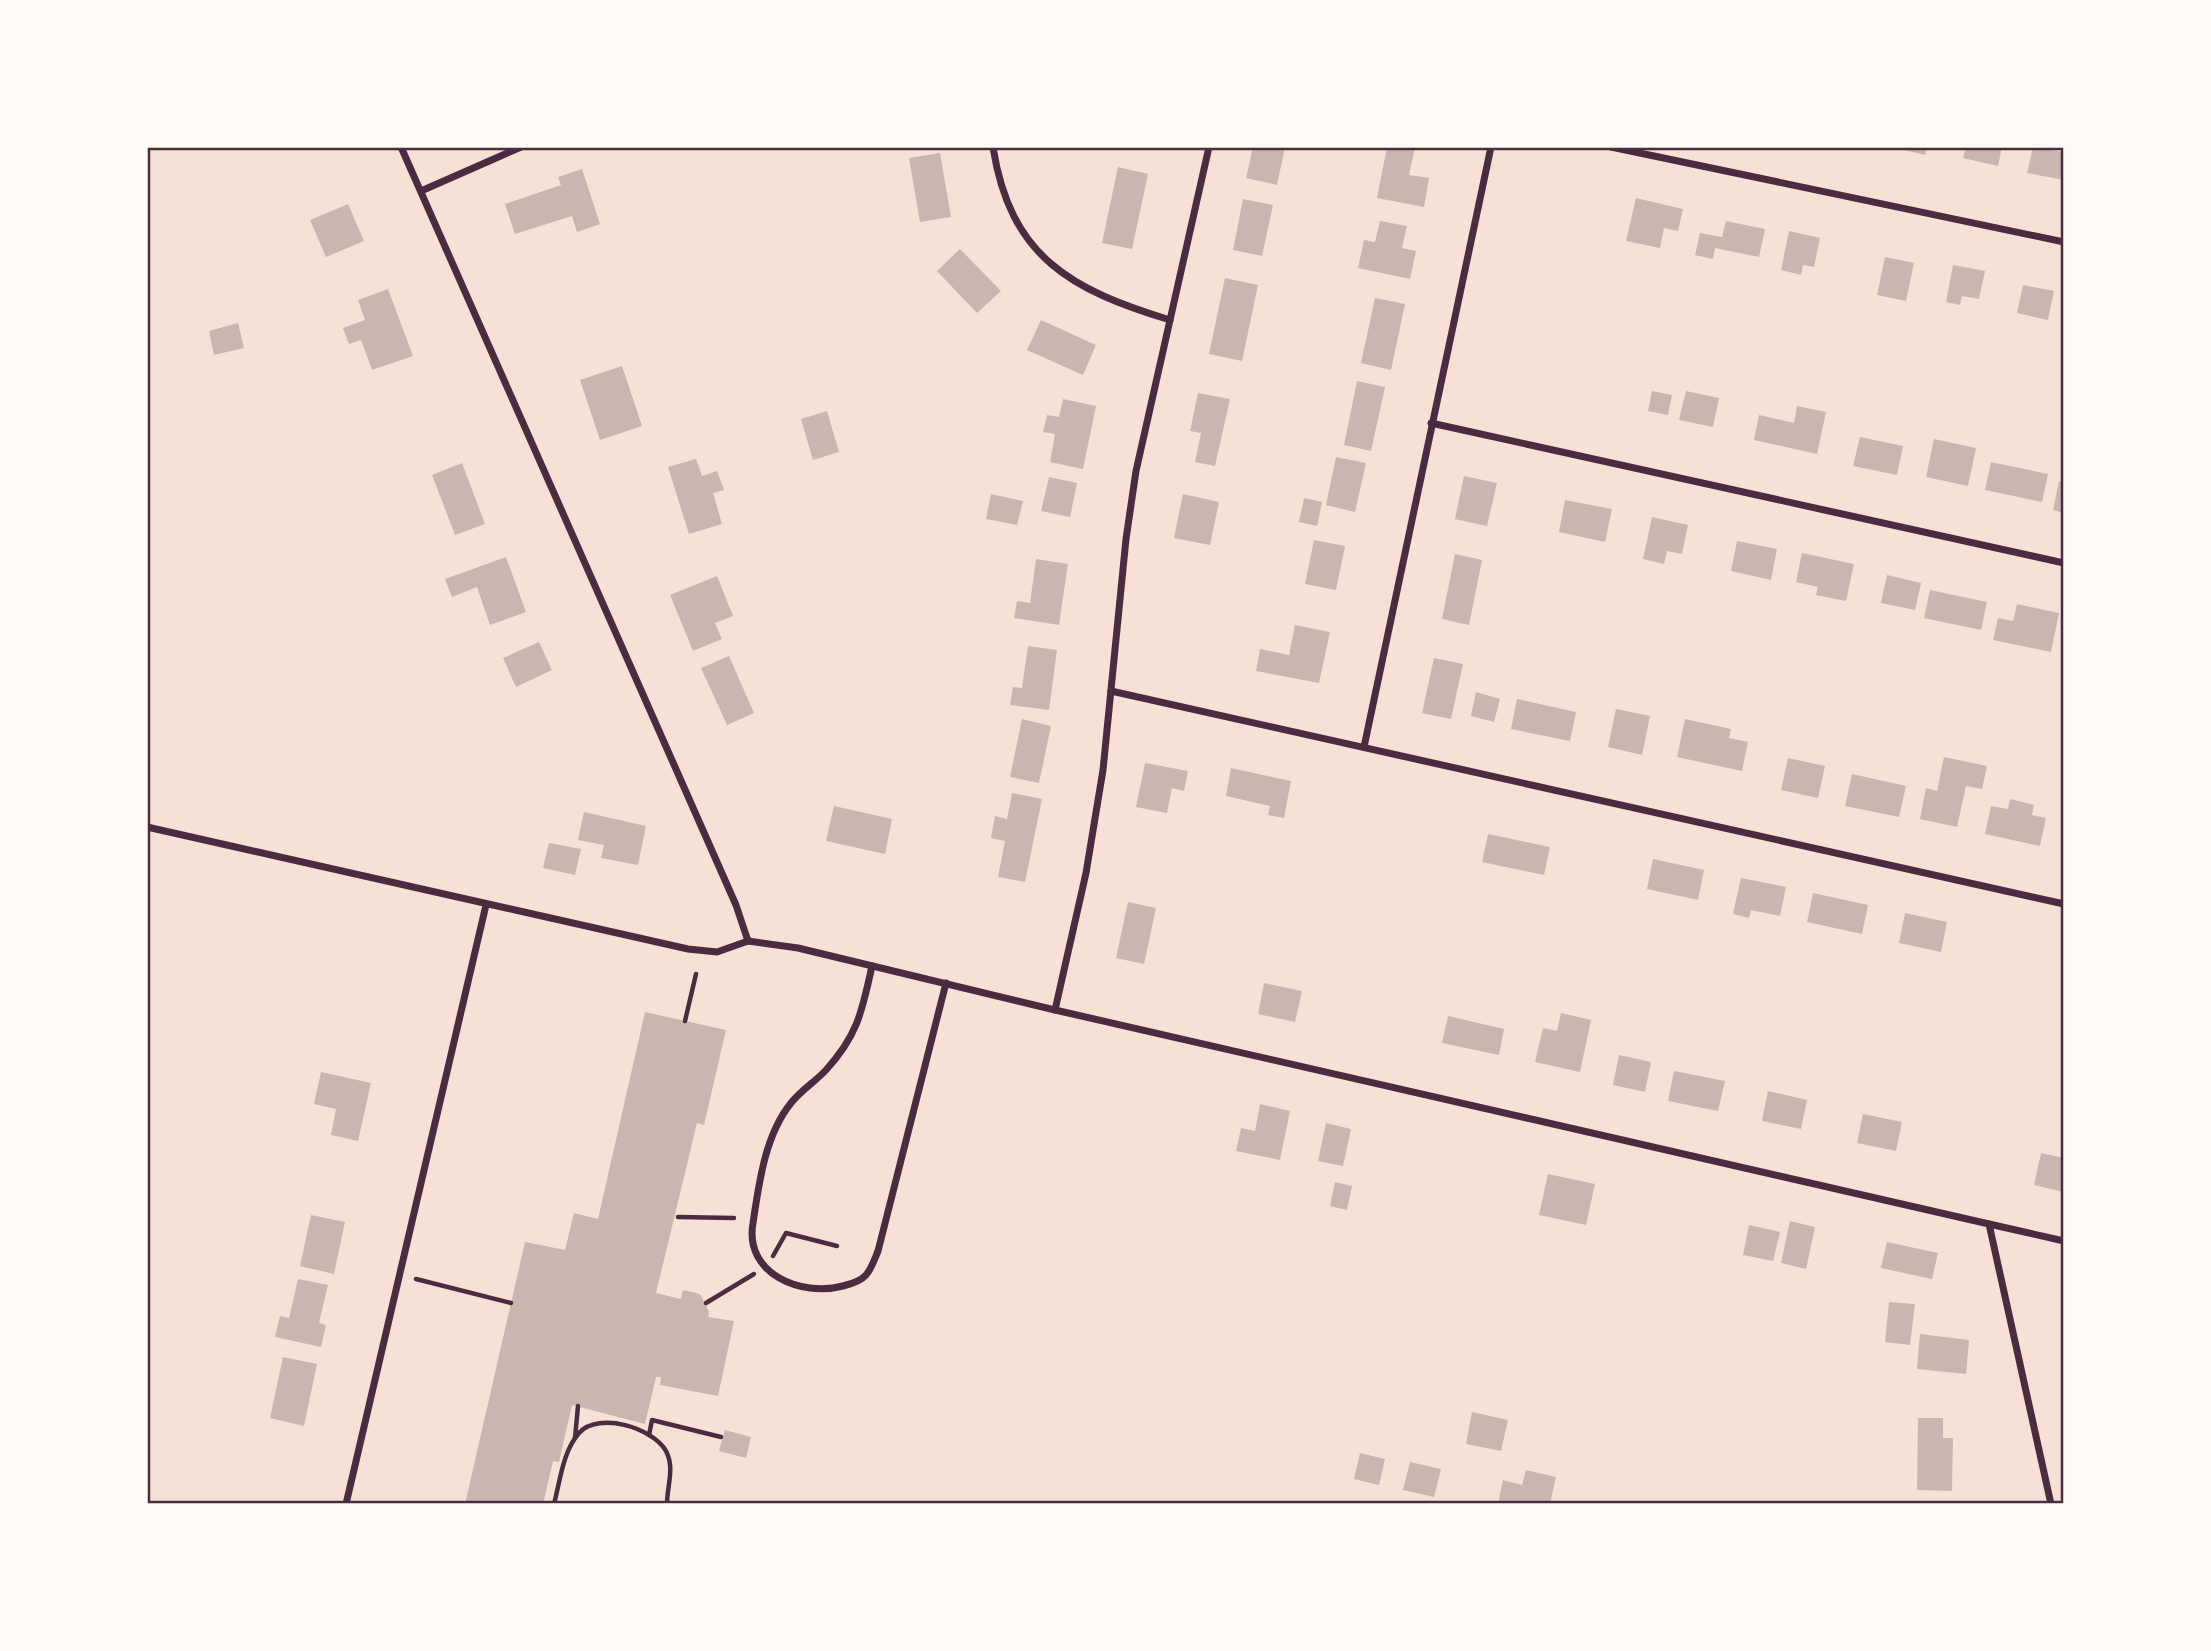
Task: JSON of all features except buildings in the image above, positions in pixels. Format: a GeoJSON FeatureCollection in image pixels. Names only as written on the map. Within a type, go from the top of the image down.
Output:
{"type":"FeatureCollection","features":[{"type":"Feature","properties":{"kind":"street"},"geometry":{"type":"LineString","coordinates":[[401,147],[736,905],[748,941]]}},
{"type":"Feature","properties":{"kind":"street"},"geometry":{"type":"LineString","coordinates":[[421,191],[521,147]]}},
{"type":"Feature","properties":{"kind":"street"},"geometry":{"type":"LineString","coordinates":[[993,147],[998,178],[1008,208],[1022,232],[1045,259],[1072,281],[1106,299],[1170,320]]}},
{"type":"Feature","properties":{"kind":"street"},"geometry":{"type":"LineString","coordinates":[[1055,1010],[1096,819],[1136,471],[1209,147]]}},
{"type":"Feature","properties":{"kind":"street"},"geometry":{"type":"LineString","coordinates":[[1364,747],[1491,147]]}},
{"type":"Feature","properties":{"kind":"street"},"geometry":{"type":"LineString","coordinates":[[1611,147],[2064,242]]}},
{"type":"Feature","properties":{"kind":"street"},"geometry":{"type":"LineString","coordinates":[[1431,423],[2064,563]]}},
{"type":"Feature","properties":{"kind":"street"},"geometry":{"type":"LineString","coordinates":[[1111,691],[2064,904]]}},
{"type":"Feature","properties":{"kind":"street"},"geometry":{"type":"LineString","coordinates":[[147,827],[701,951],[730,949],[748,941],[798,948],[1055,1010],[2064,1241]]}},
{"type":"Feature","properties":{"kind":"street"},"geometry":{"type":"LineString","coordinates":[[346,1504],[486,905]]}},
{"type":"Feature","properties":{"kind":"street"},"geometry":{"type":"LineString","coordinates":[[872,966],[862,1010],[846,1048],[791,1102],[770,1140],[751,1235],[754,1252],[763,1266],[788,1282],[824,1291],[849,1284],[866,1275],[878,1251],[946,984]]}},
{"type":"Feature","properties":{"kind":"street"},"geometry":{"type":"LineString","coordinates":[[1989,1224],[2051,1504]]}},
{"type":"Feature","properties":{"kind":"path"},"geometry":{"type":"LineString","coordinates":[[685,1021],[696,974]]}},
{"type":"Feature","properties":{"kind":"path"},"geometry":{"type":"LineString","coordinates":[[678,1217],[734,1218]]}},
{"type":"Feature","properties":{"kind":"path"},"geometry":{"type":"LineString","coordinates":[[706,1303],[750,1279],[778,1251],[786,1233],[837,1247]]}},
{"type":"Feature","properties":{"kind":"path"},"geometry":{"type":"LineString","coordinates":[[416,1279],[511,1303]]}},
{"type":"Feature","properties":{"kind":"path"},"geometry":{"type":"LineString","coordinates":[[575,1439],[578,1406]]}},
{"type":"Feature","properties":{"kind":"path"},"geometry":{"type":"LineString","coordinates":[[649,1435],[652,1420],[722,1437]]}},
{"type":"Feature","properties":{"kind":"path"},"geometry":{"type":"LineString","coordinates":[[554,1504],[570,1446],[581,1430],[596,1423],[620,1424],[659,1440],[667,1453],[671,1474],[667,1504]]}}]}
